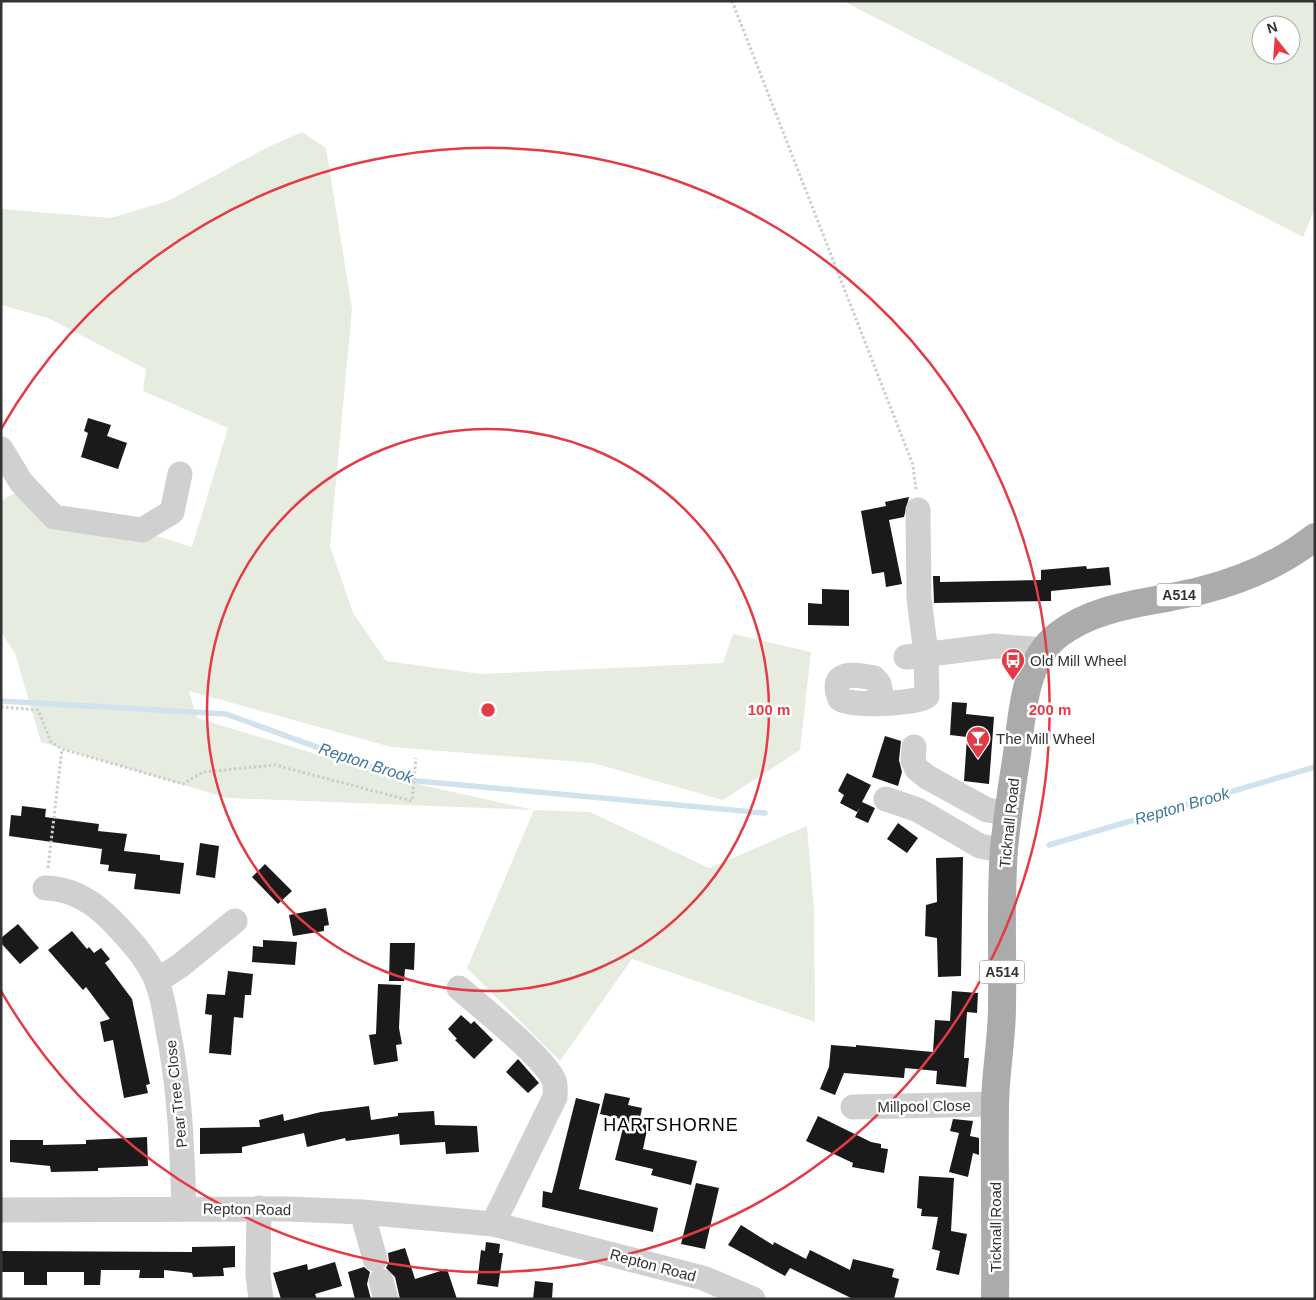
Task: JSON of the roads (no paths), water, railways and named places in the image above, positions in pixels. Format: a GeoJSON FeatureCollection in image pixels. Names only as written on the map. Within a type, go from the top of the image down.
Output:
{"type":"FeatureCollection","features":[{"type":"Feature","properties":{"kind":"main road","name":"Ticknall Road"},"geometry":{"type":"LineString","coordinates":[[996,1299],[995,1104],[1002,1010],[1004,851],[1008,813],[1028,687],[1044,650],[1056,637],[1071,626],[1091,616],[1113,609],[1204,590],[1234,580],[1282,558],[1315,537]]}},
{"type":"Feature","properties":{"kind":"street"},"geometry":{"type":"LineString","coordinates":[[1,449],[21,482],[54,517],[142,530],[172,512],[180,474]]}},
{"type":"Feature","properties":{"kind":"street"},"geometry":{"type":"LineString","coordinates":[[883,703],[917,701],[927,696],[916,656],[919,598],[918,510]]}},
{"type":"Feature","properties":{"kind":"street"},"geometry":{"type":"LineString","coordinates":[[916,656],[994,646],[1044,650]]}},
{"type":"Feature","properties":{"kind":"street"},"geometry":{"type":"LineString","coordinates":[[914,746],[913,762],[917,769],[968,797],[987,810],[1008,813]]}},
{"type":"Feature","properties":{"kind":"street"},"geometry":{"type":"LineString","coordinates":[[962,836],[968,797]]}},
{"type":"Feature","properties":{"kind":"street"},"geometry":{"type":"LineString","coordinates":[[886,799],[918,810],[980,846],[1004,851]]}},
{"type":"Feature","properties":{"kind":"street","name":"Pear Tree Close"},"geometry":{"type":"LineString","coordinates":[[45,888],[63,888],[106,914],[142,957],[157,981],[171,1043],[178,1089],[182,1131],[184,1208]]}},
{"type":"Feature","properties":{"kind":"street"},"geometry":{"type":"LineString","coordinates":[[157,981],[181,965],[235,921]]}},
{"type":"Feature","properties":{"kind":"street"},"geometry":{"type":"LineString","coordinates":[[459,988],[524,1045],[550,1072],[555,1082],[555,1097],[493,1224]]}},
{"type":"Feature","properties":{"kind":"street","name":"Millpool Close"},"geometry":{"type":"LineString","coordinates":[[853,1107],[995,1104]]}},
{"type":"Feature","properties":{"kind":"street"},"geometry":{"type":"LineString","coordinates":[[259,1208],[258,1275],[261,1299]]}},
{"type":"Feature","properties":{"kind":"street","name":"Repton Road"},"geometry":{"type":"LineString","coordinates":[[1,1210],[259,1208],[362,1212],[493,1224],[703,1278],[753,1299]]}},
{"type":"Feature","properties":{"kind":"street"},"geometry":{"type":"LineString","coordinates":[[362,1212],[381,1279]]}},
{"type":"Feature","properties":{"kind":"waterway","name":"Repton Brook"},"geometry":{"type":"LineString","coordinates":[[1,701],[226,714],[407,780],[765,813]]}},
{"type":"Feature","properties":{"kind":"waterway","name":"Repton Brook"},"geometry":{"type":"LineString","coordinates":[[1049,845],[1315,767]]}},
{"type":"Feature","properties":{"kind":"place","name":"Old Mill Wheel"},"geometry":{"type":"Point","coordinates":[1013,681]}},
{"type":"Feature","properties":{"kind":"place","name":"The Mill Wheel"},"geometry":{"type":"Point","coordinates":[978,759]}},
{"type":"Feature","properties":{"kind":"district","name":"HARTSHORNE"},"geometry":{"type":"Point","coordinates":[671,1125]}}]}
